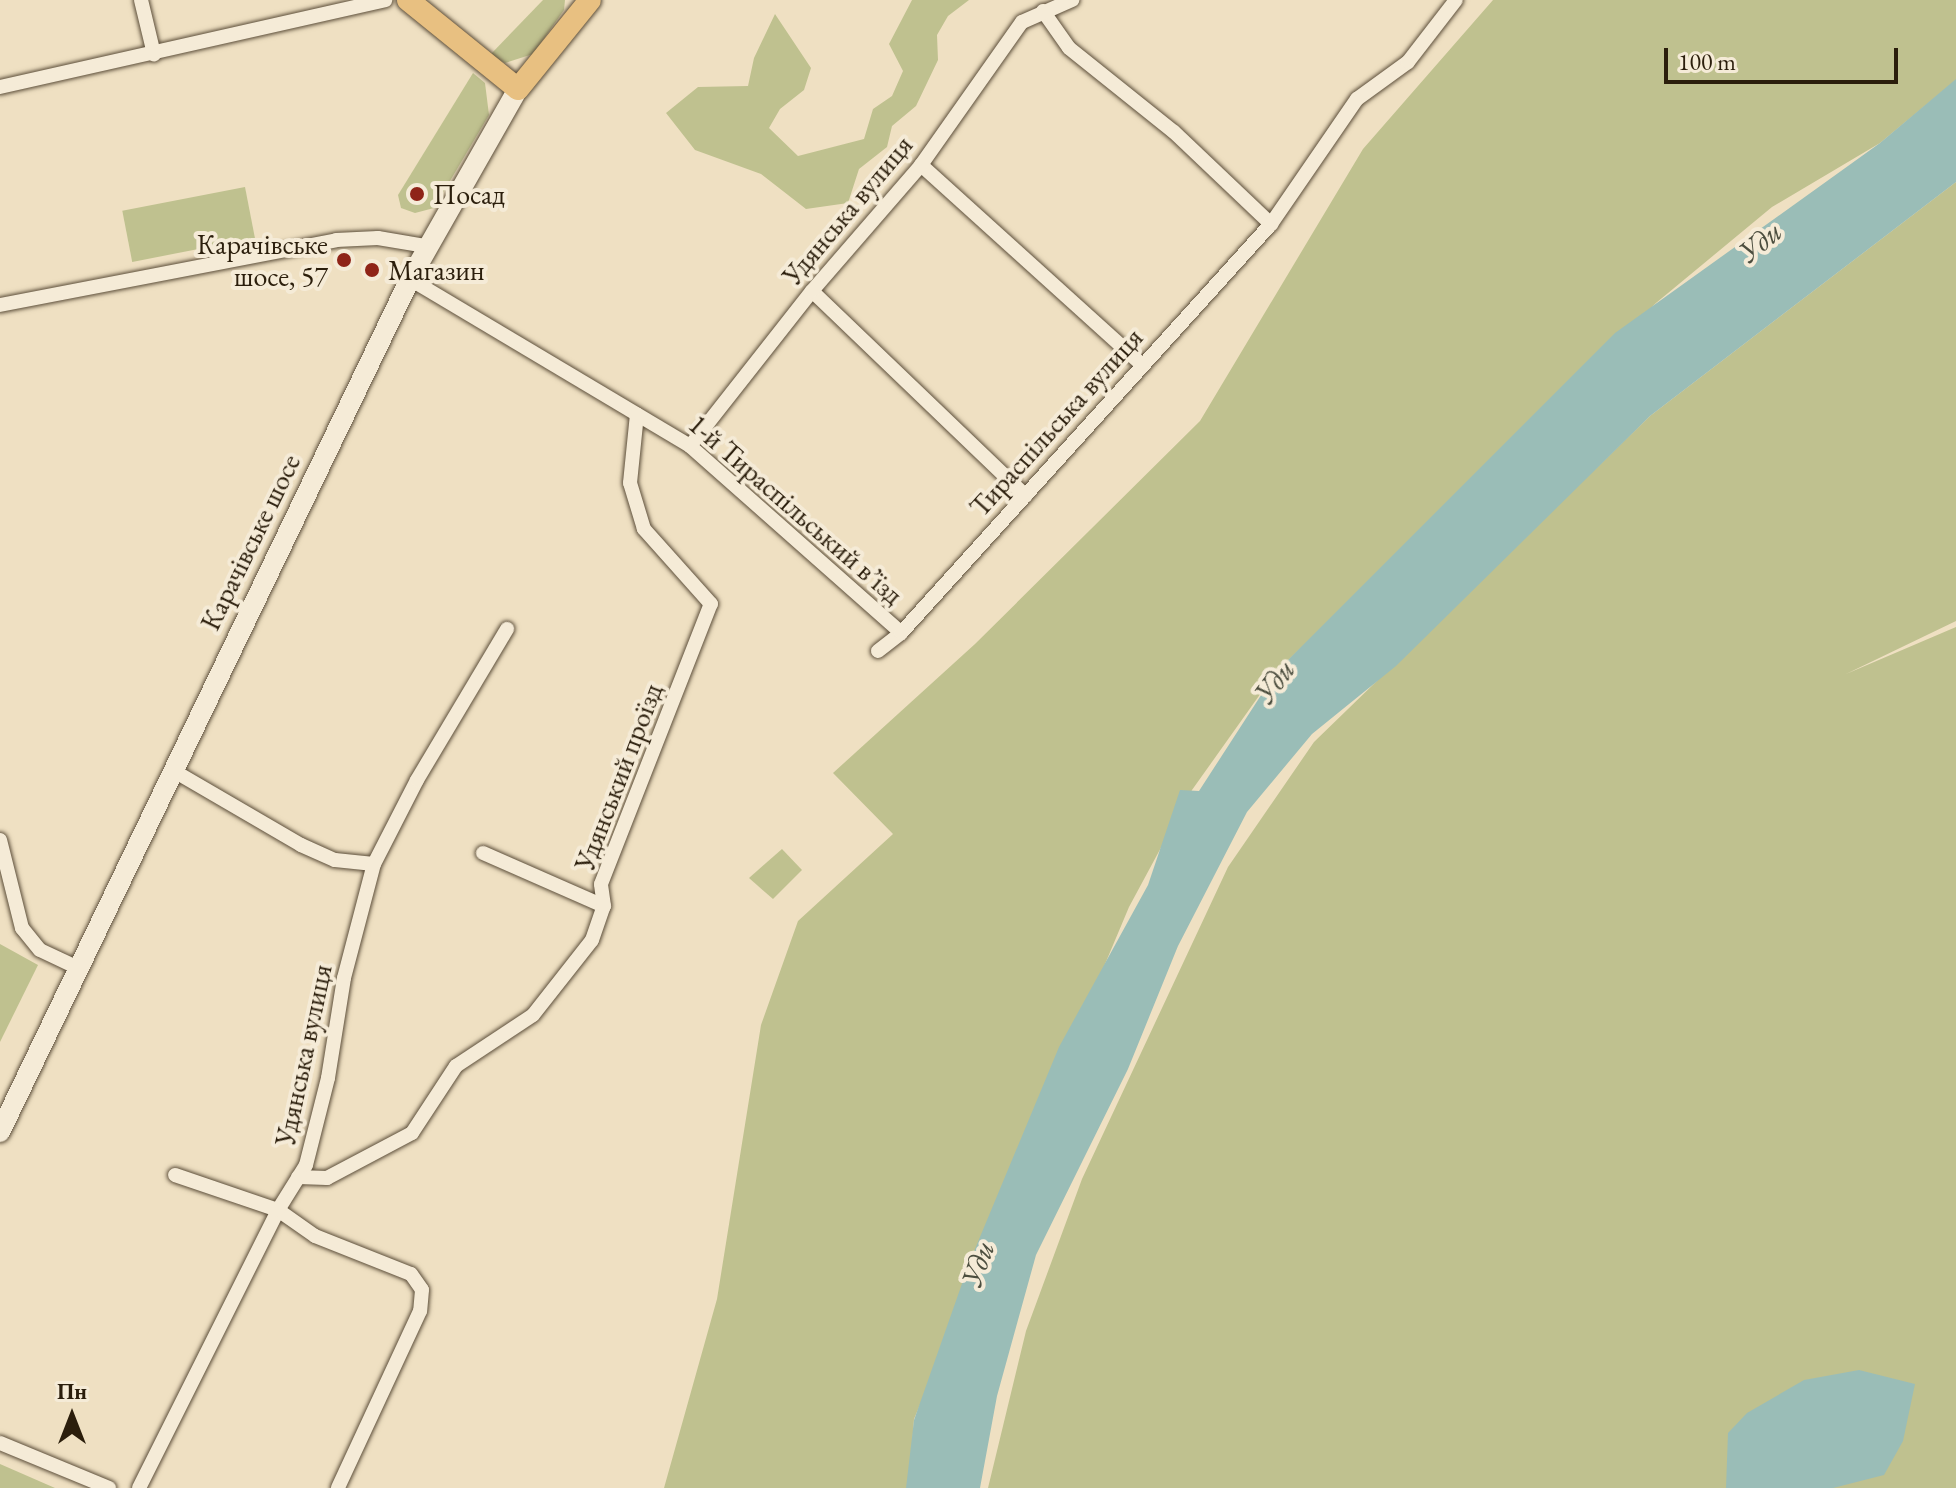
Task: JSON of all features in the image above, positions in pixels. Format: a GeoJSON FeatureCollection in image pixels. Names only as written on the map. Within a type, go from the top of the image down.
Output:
{"type":"FeatureCollection","features":[{"type":"Feature","properties":{"kind":"main road"},"geometry":{"type":"LineString","coordinates":[[408,0],[518,89]]}},
{"type":"Feature","properties":{"kind":"main road","name":"Карачівське шосе"},"geometry":{"type":"LineString","coordinates":[[0,1132],[426,246],[518,89],[590,0]]}},
{"type":"Feature","properties":{"kind":"street"},"geometry":{"type":"LineString","coordinates":[[141,0],[154,54]]}},
{"type":"Feature","properties":{"kind":"street"},"geometry":{"type":"LineString","coordinates":[[0,87],[385,0]]}},
{"type":"Feature","properties":{"kind":"street"},"geometry":{"type":"LineString","coordinates":[[1072,0],[1043,11],[1069,48],[1174,132],[1271,224]]}},
{"type":"Feature","properties":{"kind":"street","name":"Тираспільська вулиця"},"geometry":{"type":"LineString","coordinates":[[878,651],[901,633],[1271,224],[1357,99],[1408,62],[1456,0]]}},
{"type":"Feature","properties":{"kind":"street","name":"Удянська вулиця"},"geometry":{"type":"LineString","coordinates":[[690,446],[812,291],[921,165],[1022,22],[1043,11]]}},
{"type":"Feature","properties":{"kind":"street"},"geometry":{"type":"LineString","coordinates":[[921,165],[1142,365]]}},
{"type":"Feature","properties":{"kind":"street"},"geometry":{"type":"LineString","coordinates":[[0,305],[336,240],[378,238],[426,246]]}},
{"type":"Feature","properties":{"kind":"street","name":"1-й Тираспільський в’їзд"},"geometry":{"type":"LineString","coordinates":[[410,279],[690,446],[901,633]]}},
{"type":"Feature","properties":{"kind":"street"},"geometry":{"type":"LineString","coordinates":[[812,291],[1026,496]]}},
{"type":"Feature","properties":{"kind":"street","name":"Удянський проїзд"},"geometry":{"type":"LineString","coordinates":[[298,1177],[327,1178],[412,1133],[456,1066],[533,1015],[592,940],[604,906],[601,884],[711,604],[644,529],[630,483],[637,414]]}},
{"type":"Feature","properties":{"kind":"street","name":"Удянська вулиця"},"geometry":{"type":"LineString","coordinates":[[139,1488],[278,1210],[298,1177],[328,1078],[344,978],[374,864],[417,780],[507,629]]}},
{"type":"Feature","properties":{"kind":"street"},"geometry":{"type":"LineString","coordinates":[[174,771],[301,845],[335,860],[374,864]]}},
{"type":"Feature","properties":{"kind":"street"},"geometry":{"type":"LineString","coordinates":[[0,840],[22,928],[40,950],[78,968]]}},
{"type":"Feature","properties":{"kind":"street"},"geometry":{"type":"LineString","coordinates":[[483,853],[604,906]]}},
{"type":"Feature","properties":{"kind":"street"},"geometry":{"type":"LineString","coordinates":[[175,1175],[278,1210],[315,1236],[411,1274],[422,1290],[420,1311],[338,1488]]}},
{"type":"Feature","properties":{"kind":"street"},"geometry":{"type":"LineString","coordinates":[[0,1443],[78,1481],[109,1488]]}},
{"type":"Feature","properties":{"kind":"green space"},"geometry":{"type":"Polygon","coordinates":[[[543,0],[565,0],[564,10],[533,54],[505,63],[490,55],[543,0]]]}},
{"type":"Feature","properties":{"kind":"green space"},"geometry":{"type":"Polygon","coordinates":[[[912,0],[969,0],[948,16],[937,35],[938,60],[916,106],[892,126],[887,147],[859,169],[848,203],[806,209],[761,174],[695,150],[666,113],[698,87],[748,86],[754,58],[775,14],[811,68],[804,90],[780,109],[769,128],[798,156],[864,139],[873,109],[892,96],[903,71],[889,44],[912,0]]]}},
{"type":"Feature","properties":{"kind":"green space"},"geometry":{"type":"Polygon","coordinates":[[[1493,0],[1956,0],[1956,80],[1880,143],[1772,207],[1656,303],[1276,672],[1192,790],[1129,907],[914,1419],[909,1488],[664,1488],[717,1299],[761,1025],[798,921],[893,834],[833,773],[975,644],[1200,421],[1363,149],[1493,0]]]}},
{"type":"Feature","properties":{"kind":"green space"},"geometry":{"type":"Polygon","coordinates":[[[473,73],[485,83],[489,115],[434,208],[415,213],[401,208],[398,195],[473,73]]]}},
{"type":"Feature","properties":{"kind":"green space"},"geometry":{"type":"Polygon","coordinates":[[[1956,182],[1956,621],[1846,674],[1956,627],[1956,1488],[988,1488],[1026,1331],[1082,1179],[1228,867],[1314,742],[1650,416],[1956,182]]]}},
{"type":"Feature","properties":{"kind":"green space"},"geometry":{"type":"Polygon","coordinates":[[[245,187],[255,238],[132,262],[122,211],[245,187]]]}},
{"type":"Feature","properties":{"kind":"green space"},"geometry":{"type":"Polygon","coordinates":[[[782,849],[802,870],[773,899],[749,878],[782,849]]]}},
{"type":"Feature","properties":{"kind":"green space"},"geometry":{"type":"Polygon","coordinates":[[[0,944],[38,965],[0,1042],[0,944]]]}},
{"type":"Feature","properties":{"kind":"green space"},"geometry":{"type":"Polygon","coordinates":[[[0,1464],[55,1488],[0,1488],[0,1464]]]}},
{"type":"Feature","properties":{"kind":"water","name":"Уди"},"geometry":{"type":"Polygon","coordinates":[[[1956,79],[1956,182],[1650,416],[1396,666],[1312,734],[1247,812],[1178,946],[1128,1069],[1036,1255],[997,1396],[980,1488],[906,1488],[914,1420],[970,1261],[1059,1047],[1148,885],[1180,790],[1199,791],[1276,672],[1615,333],[1880,143],[1956,79]]]}},
{"type":"Feature","properties":{"kind":"water"},"geometry":{"type":"Polygon","coordinates":[[[1859,1370],[1915,1384],[1903,1441],[1884,1475],[1833,1488],[1726,1488],[1728,1433],[1747,1413],[1804,1380],[1859,1370]]]}},
{"type":"Feature","properties":{"kind":"place","name":"Посад"},"geometry":{"type":"Point","coordinates":[417,194]}},
{"type":"Feature","properties":{"kind":"place","name":"Карачівське шосе, 57"},"geometry":{"type":"Point","coordinates":[344,260]}},
{"type":"Feature","properties":{"kind":"place","name":"Магазин"},"geometry":{"type":"Point","coordinates":[372,270]}}]}
